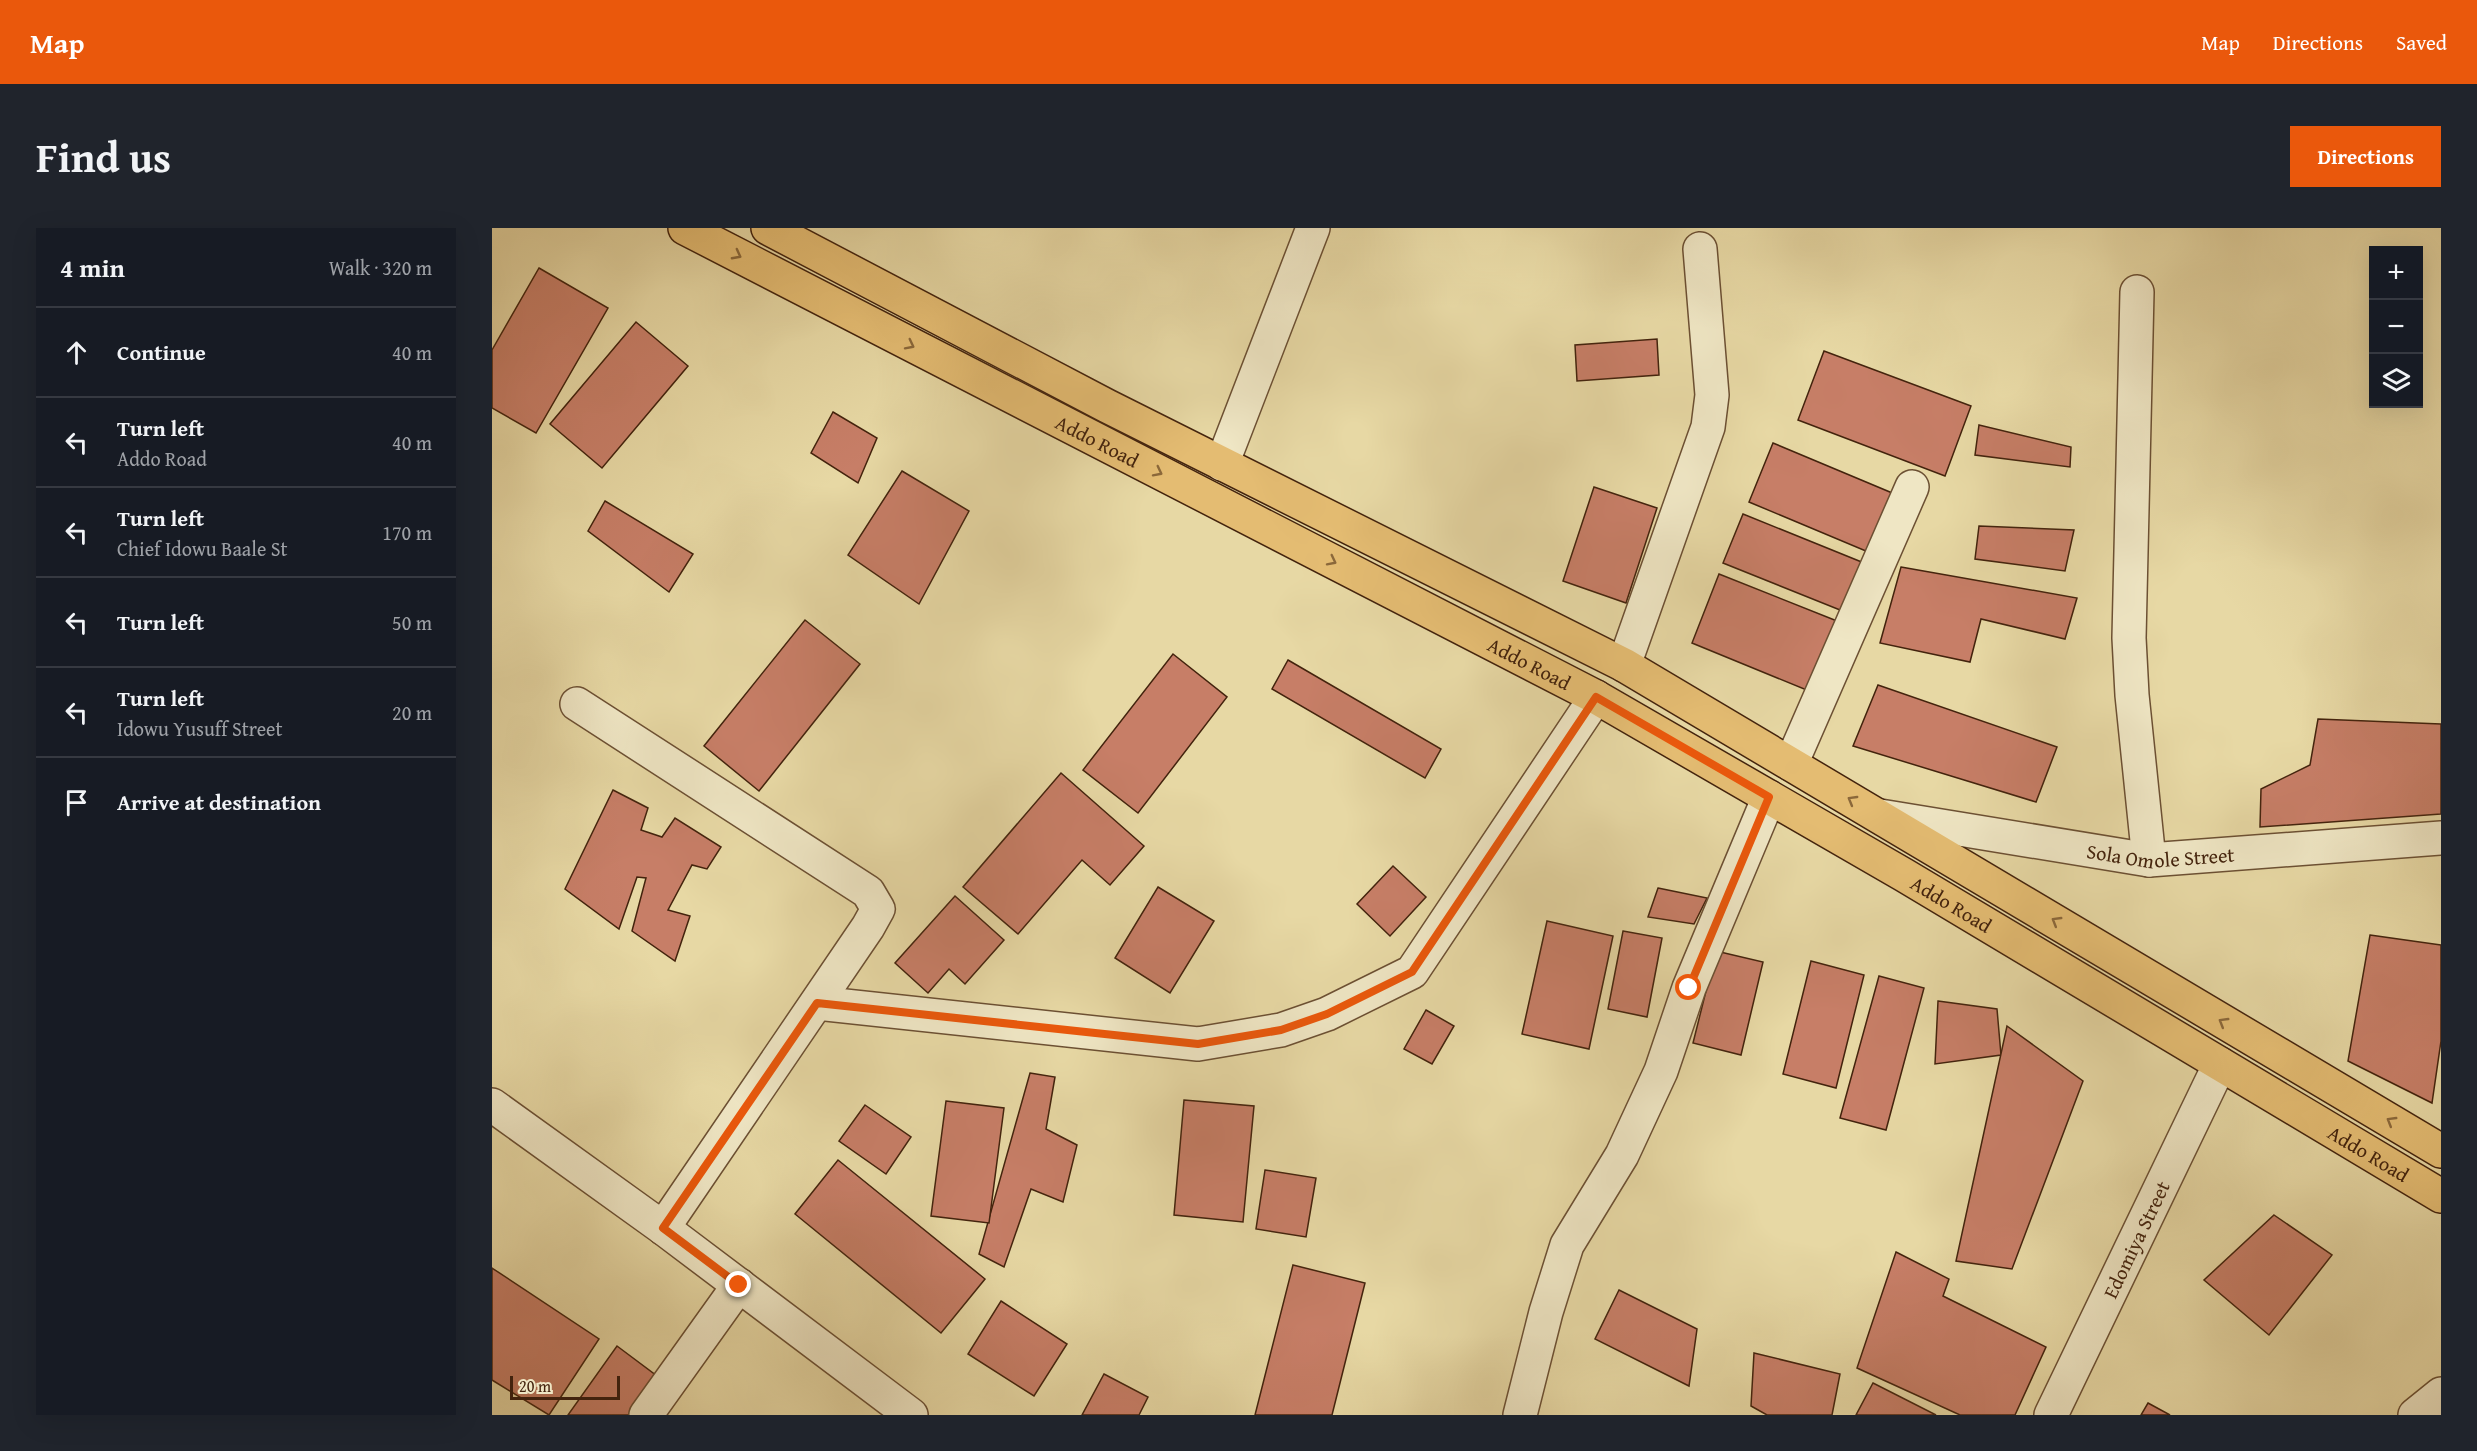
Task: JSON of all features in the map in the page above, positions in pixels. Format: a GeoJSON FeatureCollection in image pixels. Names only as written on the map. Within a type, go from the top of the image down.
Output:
{"type":"FeatureCollection","features":[{"type":"Feature","properties":{"kind":"main road","name":"Addo Road"},"geometry":{"type":"LineString","coordinates":[[685,228],[1596,697],[1769,797],[2441,1196]]}},
{"type":"Feature","properties":{"kind":"main road","name":"Addo Road"},"geometry":{"type":"LineString","coordinates":[[768,228],[1222,464],[1624,665],[2441,1151]]}},
{"type":"Feature","properties":{"kind":"street"},"geometry":{"type":"LineString","coordinates":[[1222,464],[1313,228]]}},
{"type":"Feature","properties":{"kind":"street"},"geometry":{"type":"LineString","coordinates":[[1624,665],[1708,427],[1712,395],[1700,249]]}},
{"type":"Feature","properties":{"kind":"street"},"geometry":{"type":"LineString","coordinates":[[2137,292],[2129,638],[2148,860]]}},
{"type":"Feature","properties":{"kind":"street"},"geometry":{"type":"LineString","coordinates":[[1791,764],[1912,487]]}},
{"type":"Feature","properties":{"kind":"street"},"geometry":{"type":"LineString","coordinates":[[817,1003],[1198,1044],[1281,1030],[1327,1014],[1412,972],[1596,697]]}},
{"type":"Feature","properties":{"kind":"street"},"geometry":{"type":"LineString","coordinates":[[577,704],[868,892],[878,909],[817,1003],[663,1228]]}},
{"type":"Feature","properties":{"kind":"street"},"geometry":{"type":"LineString","coordinates":[[1520,1415],[1546,1312],[1567,1245],[1622,1155],[1661,1071],[1689,988],[1769,797]]}},
{"type":"Feature","properties":{"kind":"street","name":"Sola Omole Street"},"geometry":{"type":"LineString","coordinates":[[1880,816],[2148,860],[2425,842],[2441,838]]}},
{"type":"Feature","properties":{"kind":"street","name":"Edomiya Street"},"geometry":{"type":"LineString","coordinates":[[2051,1415],[2220,1064]]}},
{"type":"Feature","properties":{"kind":"street"},"geometry":{"type":"LineString","coordinates":[[492,1106],[663,1228],[911,1415]]}},
{"type":"Feature","properties":{"kind":"street"},"geometry":{"type":"LineString","coordinates":[[646,1415],[739,1285]]}},
{"type":"Feature","properties":{"kind":"street"},"geometry":{"type":"LineString","coordinates":[[2415,1415],[2441,1394]]}},
{"type":"Feature","properties":{"kind":"building"},"geometry":{"type":"Polygon","coordinates":[[[539,268],[608,308],[536,433],[492,408],[492,350],[539,268]]]}},
{"type":"Feature","properties":{"kind":"building"},"geometry":{"type":"Polygon","coordinates":[[[636,322],[688,366],[602,468],[550,424],[636,322]]]}},
{"type":"Feature","properties":{"kind":"building"},"geometry":{"type":"Polygon","coordinates":[[[1657,339],[1659,375],[1577,381],[1575,345],[1657,339]]]}},
{"type":"Feature","properties":{"kind":"building"},"geometry":{"type":"Polygon","coordinates":[[[1824,351],[1971,406],[1945,476],[1798,420],[1824,351]]]}},
{"type":"Feature","properties":{"kind":"building"},"geometry":{"type":"Polygon","coordinates":[[[833,412],[877,438],[858,483],[811,453],[833,412]]]}},
{"type":"Feature","properties":{"kind":"building"},"geometry":{"type":"Polygon","coordinates":[[[1979,425],[2071,447],[2070,467],[1975,455],[1979,425]]]}},
{"type":"Feature","properties":{"kind":"building"},"geometry":{"type":"Polygon","coordinates":[[[1773,443],[1897,495],[1873,554],[1749,502],[1773,443]]]}},
{"type":"Feature","properties":{"kind":"building"},"geometry":{"type":"Polygon","coordinates":[[[902,471],[969,511],[919,604],[848,555],[902,471]]]}},
{"type":"Feature","properties":{"kind":"building"},"geometry":{"type":"Polygon","coordinates":[[[1594,487],[1657,508],[1626,603],[1563,581],[1594,487]]]}},
{"type":"Feature","properties":{"kind":"building"},"geometry":{"type":"Polygon","coordinates":[[[605,501],[693,554],[669,592],[588,531],[605,501]]]}},
{"type":"Feature","properties":{"kind":"building"},"geometry":{"type":"Polygon","coordinates":[[[1743,514],[1869,565],[1850,614],[1723,563],[1743,514]]]}},
{"type":"Feature","properties":{"kind":"building"},"geometry":{"type":"Polygon","coordinates":[[[1979,526],[2074,530],[2065,571],[1975,559],[1979,526]]]}},
{"type":"Feature","properties":{"kind":"building"},"geometry":{"type":"Polygon","coordinates":[[[1901,567],[2077,598],[2065,639],[1981,619],[1970,662],[1880,643],[1901,567]]]}},
{"type":"Feature","properties":{"kind":"building"},"geometry":{"type":"Polygon","coordinates":[[[1719,574],[1842,623],[1814,693],[1692,643],[1719,574]]]}},
{"type":"Feature","properties":{"kind":"building"},"geometry":{"type":"Polygon","coordinates":[[[805,620],[860,664],[759,791],[704,746],[805,620]]]}},
{"type":"Feature","properties":{"kind":"building"},"geometry":{"type":"Polygon","coordinates":[[[1173,654],[1227,697],[1138,813],[1083,770],[1173,654]]]}},
{"type":"Feature","properties":{"kind":"building"},"geometry":{"type":"Polygon","coordinates":[[[1288,660],[1441,749],[1425,778],[1272,689],[1288,660]]]}},
{"type":"Feature","properties":{"kind":"building"},"geometry":{"type":"Polygon","coordinates":[[[1878,685],[2057,747],[2036,802],[1853,746],[1878,685]]]}},
{"type":"Feature","properties":{"kind":"building"},"geometry":{"type":"Polygon","coordinates":[[[2318,719],[2441,724],[2441,814],[2260,827],[2261,789],[2310,765],[2318,719]]]}},
{"type":"Feature","properties":{"kind":"building"},"geometry":{"type":"Polygon","coordinates":[[[1061,773],[1144,846],[1110,885],[1082,860],[1018,934],[963,887],[1061,773]]]}},
{"type":"Feature","properties":{"kind":"building"},"geometry":{"type":"Polygon","coordinates":[[[613,790],[648,808],[641,830],[662,837],[675,818],[721,847],[707,869],[692,865],[668,910],[690,916],[675,961],[632,931],[646,878],[637,877],[619,929],[565,889],[613,790]]]}},
{"type":"Feature","properties":{"kind":"building"},"geometry":{"type":"Polygon","coordinates":[[[1393,866],[1426,897],[1390,936],[1357,904],[1393,866]]]}},
{"type":"Feature","properties":{"kind":"building"},"geometry":{"type":"Polygon","coordinates":[[[1158,887],[1214,921],[1170,993],[1115,958],[1158,887]]]}},
{"type":"Feature","properties":{"kind":"building"},"geometry":{"type":"Polygon","coordinates":[[[1658,888],[1707,898],[1694,924],[1648,917],[1658,888]]]}},
{"type":"Feature","properties":{"kind":"building"},"geometry":{"type":"Polygon","coordinates":[[[955,896],[1004,940],[965,984],[949,969],[928,993],[895,963],[955,896]]]}},
{"type":"Feature","properties":{"kind":"building"},"geometry":{"type":"Polygon","coordinates":[[[1547,921],[1613,936],[1589,1049],[1522,1034],[1547,921]]]}},
{"type":"Feature","properties":{"kind":"building"},"geometry":{"type":"Polygon","coordinates":[[[1623,931],[1662,938],[1647,1017],[1608,1009],[1623,931]]]}},
{"type":"Feature","properties":{"kind":"building"},"geometry":{"type":"Polygon","coordinates":[[[2370,935],[2441,945],[2441,1041],[2432,1103],[2348,1061],[2370,935]]]}},
{"type":"Feature","properties":{"kind":"building"},"geometry":{"type":"Polygon","coordinates":[[[1716,951],[1763,962],[1741,1055],[1693,1043],[1716,951]]]}},
{"type":"Feature","properties":{"kind":"building"},"geometry":{"type":"Polygon","coordinates":[[[1811,961],[1864,975],[1836,1088],[1783,1074],[1811,961]]]}},
{"type":"Feature","properties":{"kind":"building"},"geometry":{"type":"Polygon","coordinates":[[[1879,976],[1924,988],[1886,1130],[1840,1118],[1879,976]]]}},
{"type":"Feature","properties":{"kind":"building"},"geometry":{"type":"Polygon","coordinates":[[[1938,1001],[1997,1009],[2001,1055],[1935,1064],[1938,1001]]]}},
{"type":"Feature","properties":{"kind":"building"},"geometry":{"type":"Polygon","coordinates":[[[1426,1010],[1454,1026],[1432,1064],[1404,1049],[1426,1010]]]}},
{"type":"Feature","properties":{"kind":"building"},"geometry":{"type":"Polygon","coordinates":[[[2007,1026],[2083,1081],[2012,1269],[1956,1261],[2007,1026]]]}},
{"type":"Feature","properties":{"kind":"building"},"geometry":{"type":"Polygon","coordinates":[[[1030,1073],[1055,1077],[1046,1129],[1077,1145],[1063,1202],[1031,1189],[1004,1267],[979,1254],[1030,1073]]]}},
{"type":"Feature","properties":{"kind":"building"},"geometry":{"type":"Polygon","coordinates":[[[1184,1100],[1254,1106],[1243,1222],[1174,1215],[1184,1100]]]}},
{"type":"Feature","properties":{"kind":"building"},"geometry":{"type":"Polygon","coordinates":[[[946,1101],[1004,1108],[989,1223],[931,1216],[946,1101]]]}},
{"type":"Feature","properties":{"kind":"building"},"geometry":{"type":"Polygon","coordinates":[[[865,1105],[911,1137],[886,1174],[839,1141],[865,1105]]]}},
{"type":"Feature","properties":{"kind":"building"},"geometry":{"type":"Polygon","coordinates":[[[838,1160],[985,1279],[941,1333],[795,1214],[838,1160]]]}},
{"type":"Feature","properties":{"kind":"building"},"geometry":{"type":"Polygon","coordinates":[[[1265,1170],[1316,1178],[1306,1237],[1256,1229],[1265,1170]]]}},
{"type":"Feature","properties":{"kind":"building"},"geometry":{"type":"Polygon","coordinates":[[[2274,1215],[2332,1255],[2269,1335],[2204,1280],[2274,1215]]]}},
{"type":"Feature","properties":{"kind":"building"},"geometry":{"type":"Polygon","coordinates":[[[1896,1252],[1949,1279],[1943,1296],[2046,1347],[2015,1415],[1960,1415],[1857,1368],[1896,1252]]]}},
{"type":"Feature","properties":{"kind":"building"},"geometry":{"type":"Polygon","coordinates":[[[1293,1265],[1365,1283],[1332,1415],[1255,1415],[1293,1265]]]}},
{"type":"Feature","properties":{"kind":"building"},"geometry":{"type":"Polygon","coordinates":[[[492,1268],[599,1339],[549,1415],[492,1380],[492,1268]]]}},
{"type":"Feature","properties":{"kind":"building"},"geometry":{"type":"Polygon","coordinates":[[[1619,1290],[1697,1329],[1689,1386],[1595,1339],[1619,1290]]]}},
{"type":"Feature","properties":{"kind":"building"},"geometry":{"type":"Polygon","coordinates":[[[1001,1301],[1067,1344],[1034,1396],[968,1354],[1001,1301]]]}},
{"type":"Feature","properties":{"kind":"building"},"geometry":{"type":"Polygon","coordinates":[[[617,1346],[665,1382],[641,1415],[568,1415],[617,1346]]]}},
{"type":"Feature","properties":{"kind":"building"},"geometry":{"type":"Polygon","coordinates":[[[1754,1353],[1840,1374],[1832,1415],[1767,1415],[1751,1406],[1754,1353]]]}},
{"type":"Feature","properties":{"kind":"building"},"geometry":{"type":"Polygon","coordinates":[[[1104,1374],[1148,1397],[1139,1415],[1082,1415],[1104,1374]]]}},
{"type":"Feature","properties":{"kind":"building"},"geometry":{"type":"Polygon","coordinates":[[[1873,1383],[1936,1415],[1856,1415],[1873,1383]]]}},
{"type":"Feature","properties":{"kind":"building"},"geometry":{"type":"Polygon","coordinates":[[[2148,1403],[2170,1415],[2141,1415],[2148,1403]]]}},
{"type":"Feature","properties":{"kind":"route"},"geometry":{"type":"LineString","coordinates":[[739,1285],[663,1228],[817,1003],[1198,1044],[1281,1030],[1327,1014],[1412,972],[1596,697],[1769,797],[1689,988]]}}]}
